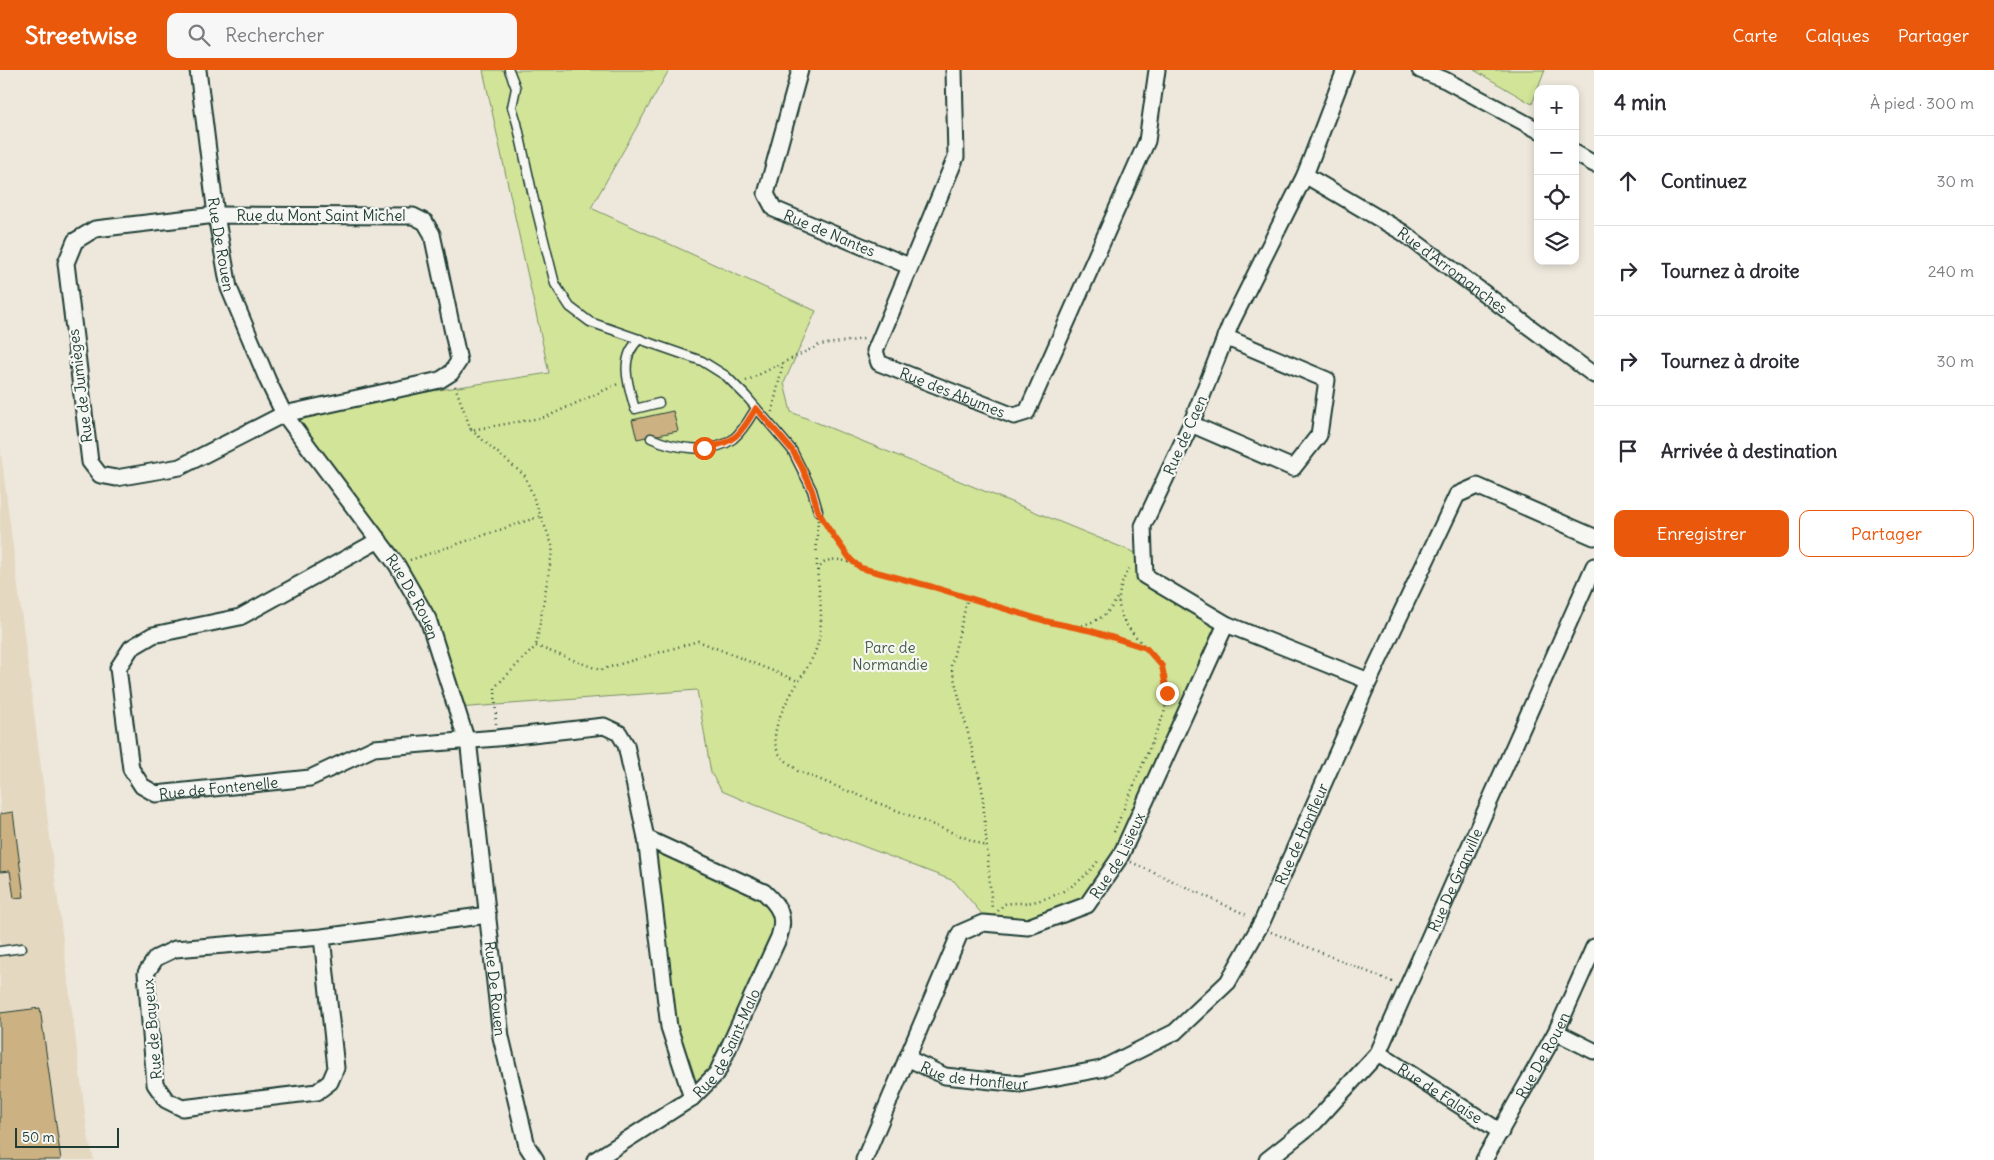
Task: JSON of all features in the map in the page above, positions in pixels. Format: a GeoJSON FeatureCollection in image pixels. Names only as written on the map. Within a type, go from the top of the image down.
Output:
{"type":"FeatureCollection","features":[{"type":"Feature","properties":{"kind":"street","name":"Rue De Rouen"},"geometry":{"type":"LineString","coordinates":[[198,70],[216,215],[229,288],[284,414],[397,565],[428,619],[467,740],[501,1037],[527,1146],[536,1160]]}},
{"type":"Feature","properties":{"kind":"street","name":"Rue de Nantes"},"geometry":{"type":"LineString","coordinates":[[800,70],[766,194],[774,209],[910,266]]}},
{"type":"Feature","properties":{"kind":"street","name":"Rue des Abymes"},"geometry":{"type":"LineString","coordinates":[[954,70],[956,157],[875,351],[879,363],[1014,416],[1027,412],[1147,141],[1157,70]]}},
{"type":"Feature","properties":{"kind":"street","name":"Rue de Caen"},"geometry":{"type":"LineString","coordinates":[[1345,70],[1305,175],[1225,338],[1191,424],[1143,526],[1143,556],[1145,576],[1226,624],[1369,681]]}},
{"type":"Feature","properties":{"kind":"street"},"geometry":{"type":"LineString","coordinates":[[1420,70],[1445,80],[1534,128]]}},
{"type":"Feature","properties":{"kind":"street"},"geometry":{"type":"LineString","coordinates":[[1579,155],[1594,164]]}},
{"type":"Feature","properties":{"kind":"street","name":"Rue d'Arromanches"},"geometry":{"type":"LineString","coordinates":[[1305,175],[1402,232],[1594,375]]}},
{"type":"Feature","properties":{"kind":"street","name":"Rue du Mont Saint Michel"},"geometry":{"type":"LineString","coordinates":[[216,215],[413,216],[425,222],[432,234],[459,361],[451,373]]}},
{"type":"Feature","properties":{"kind":"street","name":"Rue de Jumièges"},"geometry":{"type":"LineString","coordinates":[[216,215],[95,229],[75,241],[66,264],[90,462],[100,475],[116,478],[180,467],[284,414]]}},
{"type":"Feature","properties":{"kind":"street"},"geometry":{"type":"LineString","coordinates":[[1191,424],[1293,468],[1319,436],[1327,380],[1225,338]]}},
{"type":"Feature","properties":{"kind":"street"},"geometry":{"type":"LineString","coordinates":[[284,414],[440,380],[451,373]]}},
{"type":"Feature","properties":{"kind":"street","name":"Rue de Honfleur"},"geometry":{"type":"LineString","coordinates":[[907,1058],[945,1076],[1020,1084],[1101,1069],[1175,1032],[1228,982],[1260,924],[1369,681],[1457,495],[1477,486],[1594,537]]}},
{"type":"Feature","properties":{"kind":"street","name":"Rue de Fontenelle"},"geometry":{"type":"LineString","coordinates":[[379,540],[240,617],[153,635],[131,648],[118,668],[131,769],[142,786],[156,794],[310,778],[374,748],[467,740]]}},
{"type":"Feature","properties":{"kind":"street","name":"Rue De Granville"},"geometry":{"type":"LineString","coordinates":[[1267,1160],[1315,1122],[1378,1053],[1594,566]]}},
{"type":"Feature","properties":{"kind":"street","name":"Rue de Lisieux"},"geometry":{"type":"LineString","coordinates":[[864,1160],[960,933],[983,923],[1028,927],[1087,906],[1120,857],[1226,624]]}},
{"type":"Feature","properties":{"kind":"street","name":"Rue de Saint-Malo"},"geometry":{"type":"LineString","coordinates":[[467,740],[604,726],[618,733],[626,745],[646,838],[669,1027],[692,1098],[717,1073],[783,925],[778,905],[764,892],[646,838]]}},
{"type":"Feature","properties":{"kind":"street","name":"Rue de Bayeux"},"geometry":{"type":"LineString","coordinates":[[322,936],[336,1068],[330,1082],[317,1092],[182,1108],[166,1100],[155,1084],[146,972],[156,958],[175,949],[322,936],[488,914]]}},
{"type":"Feature","properties":{"kind":"street","name":"Rue De Rouen"},"geometry":{"type":"LineString","coordinates":[[1484,1160],[1556,1032],[1594,948]]}},
{"type":"Feature","properties":{"kind":"street"},"geometry":{"type":"LineString","coordinates":[[1556,1032],[1594,1051]]}},
{"type":"Feature","properties":{"kind":"street","name":"Rue de Falaise"},"geometry":{"type":"LineString","coordinates":[[1378,1053],[1501,1132]]}},
{"type":"Feature","properties":{"kind":"street"},"geometry":{"type":"LineString","coordinates":[[594,1160],[692,1098]]}},
{"type":"Feature","properties":{"kind":"lane"},"geometry":{"type":"LineString","coordinates":[[509,70],[516,88],[513,112],[555,284],[570,307],[590,322],[702,361],[726,376],[770,423],[792,450],[812,490],[818,511]]}},
{"type":"Feature","properties":{"kind":"lane"},"geometry":{"type":"LineString","coordinates":[[640,339],[633,345],[628,354],[626,364],[635,409],[658,404]]}},
{"type":"Feature","properties":{"kind":"lane"},"geometry":{"type":"LineString","coordinates":[[651,438],[668,446],[704,448],[723,446],[734,438],[756,408]]}},
{"type":"Feature","properties":{"kind":"lane"},"geometry":{"type":"LineString","coordinates":[[0,951],[22,948]]}},
{"type":"Feature","properties":{"kind":"path"},"geometry":{"type":"LineString","coordinates":[[736,386],[820,345],[881,337]]}},
{"type":"Feature","properties":{"kind":"path"},"geometry":{"type":"LineString","coordinates":[[770,423],[783,363]]}},
{"type":"Feature","properties":{"kind":"path"},"geometry":{"type":"LineString","coordinates":[[451,373],[471,430],[525,476],[553,547],[536,646],[495,687],[497,738]]}},
{"type":"Feature","properties":{"kind":"path"},"geometry":{"type":"LineString","coordinates":[[471,430],[546,417],[628,380]]}},
{"type":"Feature","properties":{"kind":"path"},"geometry":{"type":"LineString","coordinates":[[818,511],[843,550],[861,568],[1146,648]]}},
{"type":"Feature","properties":{"kind":"path"},"geometry":{"type":"LineString","coordinates":[[818,511],[817,571],[821,611],[820,630],[817,648],[790,694],[782,713],[776,736],[778,752],[798,771],[986,846]]}},
{"type":"Feature","properties":{"kind":"path"},"geometry":{"type":"LineString","coordinates":[[397,565],[541,516]]}},
{"type":"Feature","properties":{"kind":"path"},"geometry":{"type":"LineString","coordinates":[[1075,628],[1097,620],[1108,613],[1130,566],[1143,556]]}},
{"type":"Feature","properties":{"kind":"path"},"geometry":{"type":"LineString","coordinates":[[817,571],[826,560],[835,559],[857,565]]}},
{"type":"Feature","properties":{"kind":"path"},"geometry":{"type":"LineString","coordinates":[[968,597],[951,666],[982,788],[993,924]]}},
{"type":"Feature","properties":{"kind":"path"},"geometry":{"type":"LineString","coordinates":[[1113,835],[1164,714],[1166,704],[1166,682],[1162,666],[1136,638],[1126,623],[1118,606],[1117,597]]}},
{"type":"Feature","properties":{"kind":"path"},"geometry":{"type":"LineString","coordinates":[[536,646],[600,670],[698,641],[798,681]]}},
{"type":"Feature","properties":{"kind":"path"},"geometry":{"type":"LineString","coordinates":[[1120,857],[1260,924],[1406,988]]}},
{"type":"Feature","properties":{"kind":"path"},"geometry":{"type":"LineString","coordinates":[[993,924],[999,908],[1004,904],[1042,899],[1076,884],[1100,858]]}},
{"type":"Feature","properties":{"kind":"shaded area"},"geometry":{"type":"Polygon","coordinates":[[[0,445],[88,1136],[94,1160],[0,1160],[0,445]]]}},
{"type":"Feature","properties":{"kind":"green space","name":"Parc de Normandie"},"geometry":{"type":"Polygon","coordinates":[[[483,70],[669,70],[591,208],[816,311],[784,383],[791,412],[1143,556],[1145,576],[1226,624],[1120,857],[1087,905],[1028,927],[983,923],[981,913],[954,881],[722,791],[711,773],[697,690],[457,708],[428,619],[284,414],[549,373],[483,70]]]}},
{"type":"Feature","properties":{"kind":"green space"},"geometry":{"type":"Polygon","coordinates":[[[1474,70],[1545,70],[1539,85],[1534,85],[1532,104],[1474,70]]]}},
{"type":"Feature","properties":{"kind":"green space"},"geometry":{"type":"Polygon","coordinates":[[[646,838],[764,892],[783,925],[717,1073],[692,1098],[669,1027],[646,838]]]}},
{"type":"Feature","properties":{"kind":"building"},"geometry":{"type":"Polygon","coordinates":[[[673,411],[678,431],[658,435],[650,433],[646,437],[637,439],[632,420],[673,411]]]}},
{"type":"Feature","properties":{"kind":"building"},"geometry":{"type":"Polygon","coordinates":[[[13,812],[24,897],[14,898],[10,871],[0,872],[0,814],[13,812]]]}},
{"type":"Feature","properties":{"kind":"building"},"geometry":{"type":"Polygon","coordinates":[[[40,1008],[61,1160],[0,1160],[0,1013],[40,1008]]]}},
{"type":"Feature","properties":{"kind":"route"},"geometry":{"type":"LineString","coordinates":[[704,448],[723,446],[734,438],[756,408],[792,450],[812,490],[818,511],[843,550],[861,568],[993,604],[1045,621],[1092,631],[1146,648],[1162,666],[1167,693]]}}]}
